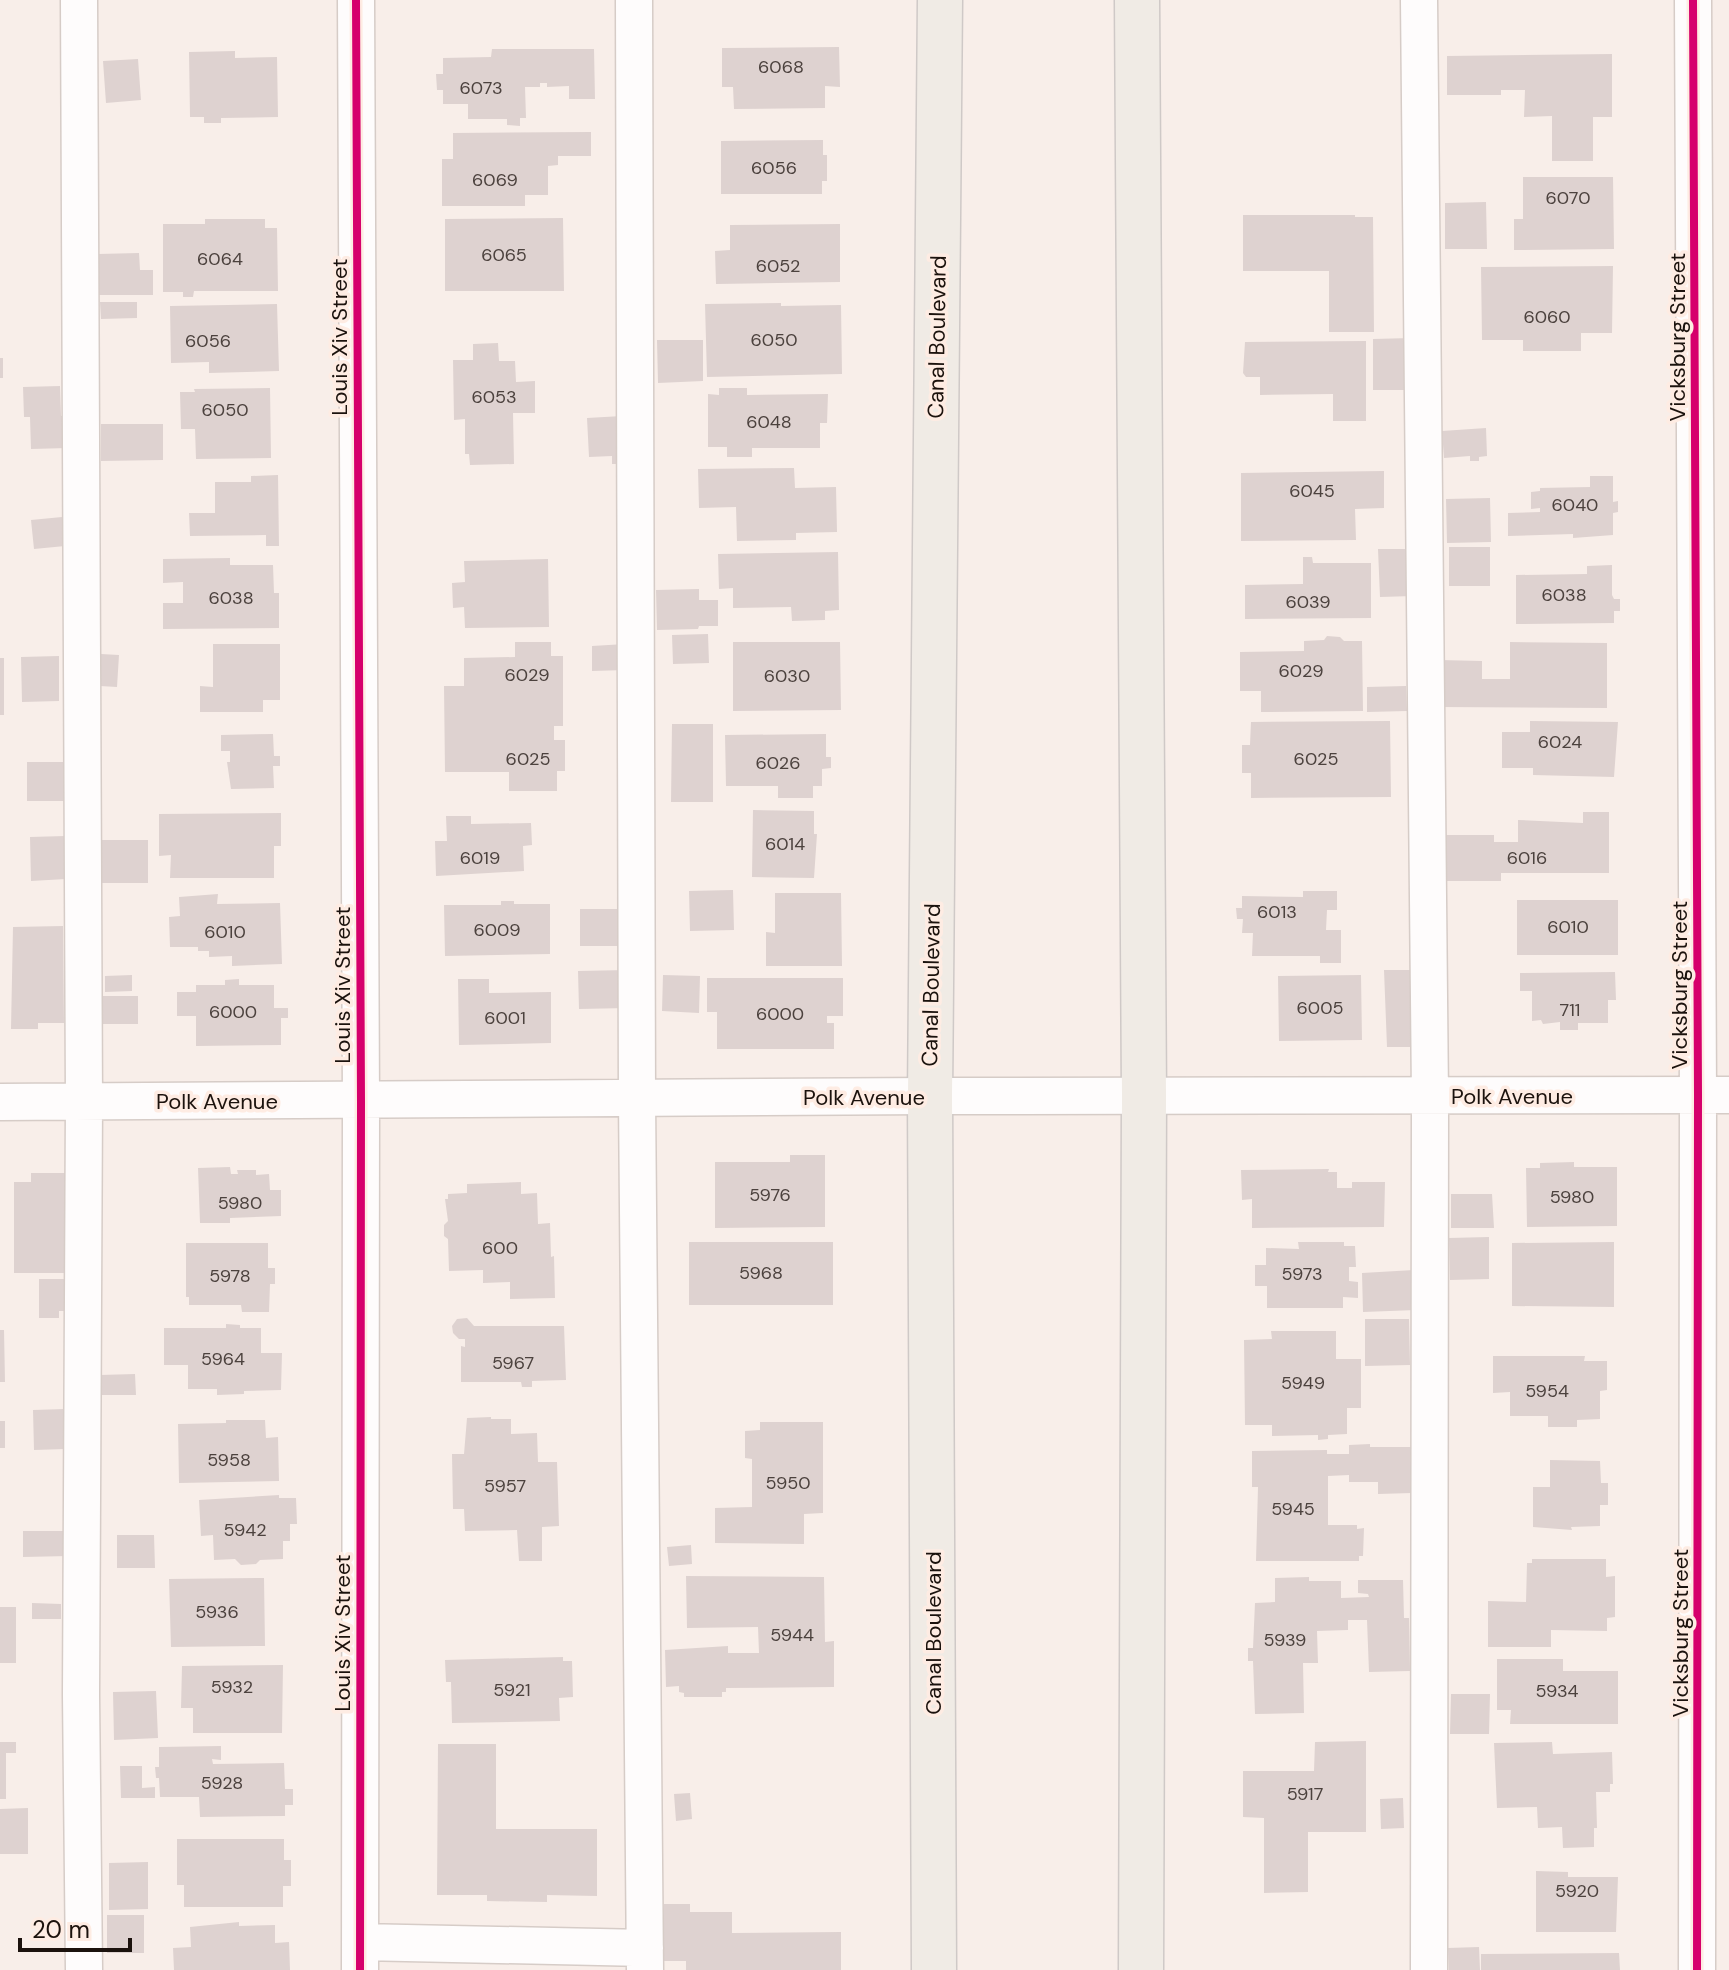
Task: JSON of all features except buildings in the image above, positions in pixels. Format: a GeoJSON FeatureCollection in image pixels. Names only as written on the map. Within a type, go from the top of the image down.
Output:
{"type":"FeatureCollection","features":[{"type":"Feature","properties":{"kind":"main road","name":"Canal Boulevard"},"geometry":{"type":"LineString","coordinates":[[934,1970],[930,1096],[940,0]]}},
{"type":"Feature","properties":{"kind":"main road"},"geometry":{"type":"LineString","coordinates":[[1137,0],[1144,1097],[1141,1970]]}},
{"type":"Feature","properties":{"kind":"street"},"geometry":{"type":"LineString","coordinates":[[79,0],[84,1970]]}},
{"type":"Feature","properties":{"kind":"street","name":"Louis Xiv Street"},"geometry":{"type":"LineString","coordinates":[[356,0],[361,1101],[360,1956]]}},
{"type":"Feature","properties":{"kind":"street"},"geometry":{"type":"LineString","coordinates":[[360,1956],[645,1959],[637,1099],[634,0]]}},
{"type":"Feature","properties":{"kind":"street"},"geometry":{"type":"LineString","coordinates":[[1419,0],[1430,1097],[1429,1970]]}},
{"type":"Feature","properties":{"kind":"street","name":"Vicksburg Street"},"geometry":{"type":"LineString","coordinates":[[1693,0],[1713,1095],[1697,1970]]}},
{"type":"Feature","properties":{"kind":"street","name":"Polk Avenue"},"geometry":{"type":"LineString","coordinates":[[0,1102],[1713,1095]]}},
{"type":"Feature","properties":{"kind":"cycle path"},"geometry":{"type":"LineString","coordinates":[[356,0],[361,1101],[360,1970]]}},
{"type":"Feature","properties":{"kind":"cycle path"},"geometry":{"type":"LineString","coordinates":[[1693,0],[1698,1095],[1697,1970]]}}]}
